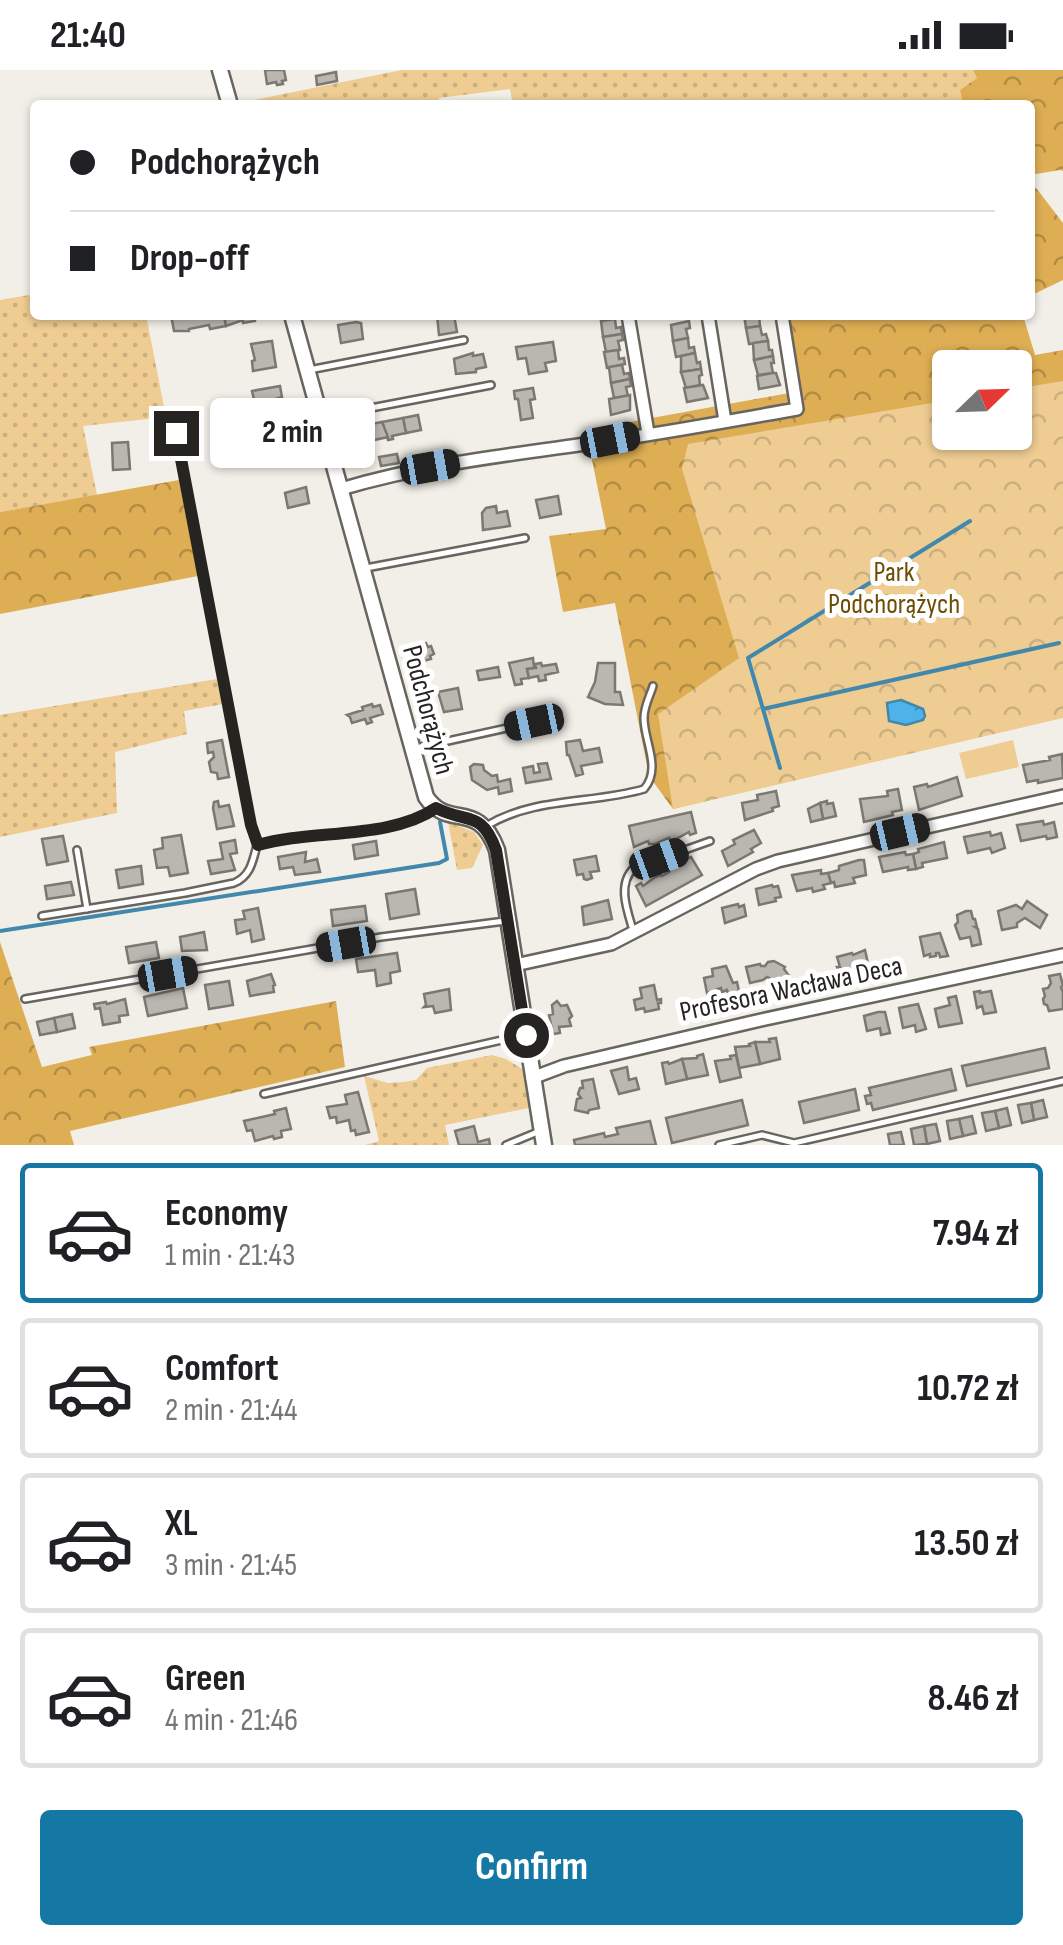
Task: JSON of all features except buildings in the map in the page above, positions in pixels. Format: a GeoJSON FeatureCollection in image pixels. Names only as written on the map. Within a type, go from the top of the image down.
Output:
{"type":"FeatureCollection","features":[{"type":"Feature","properties":{"kind":"street"},"geometry":{"type":"LineString","coordinates":[[220,70],[229,100]]}},
{"type":"Feature","properties":{"kind":"street","name":"Podchorążych"},"geometry":{"type":"LineString","coordinates":[[293,320],[426,796],[436,808],[485,827]]}},
{"type":"Feature","properties":{"kind":"street"},"geometry":{"type":"LineString","coordinates":[[629,320],[648,433]]}},
{"type":"Feature","properties":{"kind":"street"},"geometry":{"type":"LineString","coordinates":[[709,320],[725,421]]}},
{"type":"Feature","properties":{"kind":"street"},"geometry":{"type":"LineString","coordinates":[[341,490],[373,478],[498,454],[797,409],[783,320]]}},
{"type":"Feature","properties":{"kind":"street"},"geometry":{"type":"LineString","coordinates":[[515,965],[610,944],[778,860],[1063,796]]}},
{"type":"Feature","properties":{"kind":"street"},"geometry":{"type":"LineString","coordinates":[[485,827],[496,850],[543,1138]]}},
{"type":"Feature","properties":{"kind":"street","name":"Profesora Wacława Deca"},"geometry":{"type":"LineString","coordinates":[[532,1078],[564,1066],[743,1024],[1063,955]]}},
{"type":"Feature","properties":{"kind":"lane"},"geometry":{"type":"LineString","coordinates":[[307,370],[464,340]]}},
{"type":"Feature","properties":{"kind":"lane"},"geometry":{"type":"LineString","coordinates":[[321,418],[491,385]]}},
{"type":"Feature","properties":{"kind":"lane"},"geometry":{"type":"LineString","coordinates":[[42,916],[185,894],[240,881],[250,870],[258,845],[176,433]]}},
{"type":"Feature","properties":{"kind":"lane"},"geometry":{"type":"LineString","coordinates":[[363,569],[525,538]]}},
{"type":"Feature","properties":{"kind":"lane"},"geometry":{"type":"LineString","coordinates":[[485,827],[505,816],[540,807],[644,789],[653,772],[644,720],[654,686]]}},
{"type":"Feature","properties":{"kind":"lane"},"geometry":{"type":"LineString","coordinates":[[413,748],[534,722]]}},
{"type":"Feature","properties":{"kind":"lane"},"geometry":{"type":"LineString","coordinates":[[258,845],[395,825],[418,820],[436,808]]}},
{"type":"Feature","properties":{"kind":"lane"},"geometry":{"type":"LineString","coordinates":[[634,933],[626,902],[627,874],[710,841]]}},
{"type":"Feature","properties":{"kind":"lane"},"geometry":{"type":"LineString","coordinates":[[77,850],[87,909]]}},
{"type":"Feature","properties":{"kind":"lane"},"geometry":{"type":"LineString","coordinates":[[25,999],[381,937],[508,921]]}},
{"type":"Feature","properties":{"kind":"lane"},"geometry":{"type":"LineString","coordinates":[[264,1094],[526,1035]]}},
{"type":"Feature","properties":{"kind":"lane"},"geometry":{"type":"LineString","coordinates":[[719,1145],[762,1135],[794,1143],[1063,1081]]}},
{"type":"Feature","properties":{"kind":"lane"},"geometry":{"type":"LineString","coordinates":[[506,1145],[543,1138]]}},
{"type":"Feature","properties":{"kind":"green space"},"geometry":{"type":"Polygon","coordinates":[[[402,70],[973,70],[978,78],[960,90],[962,100],[512,100],[510,89],[439,100],[254,100],[402,70]]]}},
{"type":"Feature","properties":{"kind":"green space"},"geometry":{"type":"Polygon","coordinates":[[[973,70],[1063,70],[1063,171],[1035,174],[1035,100],[962,100],[960,90],[977,78],[973,70]]]}},
{"type":"Feature","properties":{"kind":"green space"},"geometry":{"type":"Polygon","coordinates":[[[1035,187],[1063,223],[1063,280],[1035,294],[1035,187]]]}},
{"type":"Feature","properties":{"kind":"green space"},"geometry":{"type":"Polygon","coordinates":[[[30,295],[30,320],[147,320],[166,417],[83,426],[97,495],[0,512],[0,300],[30,295]]]}},
{"type":"Feature","properties":{"kind":"green space","name":"Park Podchorążych"},"geometry":{"type":"Polygon","coordinates":[[[788,320],[1024,320],[1035,355],[1063,350],[1063,715],[673,809],[649,776],[615,603],[563,612],[549,536],[606,529],[586,430],[800,391],[788,320]]]}},
{"type":"Feature","properties":{"kind":"green space","name":"Park Podchorążych"},"geometry":{"type":"Polygon","coordinates":[[[1063,381],[1063,718],[673,809],[658,714],[739,658],[682,469],[688,444],[932,403],[932,450],[1032,450],[1032,386],[1063,381]]]}},
{"type":"Feature","properties":{"kind":"green space"},"geometry":{"type":"Polygon","coordinates":[[[179,480],[198,576],[0,614],[0,512],[179,480]]]}},
{"type":"Feature","properties":{"kind":"green space"},"geometry":{"type":"Polygon","coordinates":[[[217,679],[223,704],[184,711],[187,734],[115,752],[117,813],[0,837],[0,715],[217,679]]]}},
{"type":"Feature","properties":{"kind":"green space"},"geometry":{"type":"Polygon","coordinates":[[[1013,740],[1019,767],[966,779],[959,753],[1013,740]]]}},
{"type":"Feature","properties":{"kind":"green space"},"geometry":{"type":"Polygon","coordinates":[[[448,822],[474,832],[483,845],[472,868],[457,870],[448,822]]]}},
{"type":"Feature","properties":{"kind":"green space"},"geometry":{"type":"Polygon","coordinates":[[[0,942],[42,1067],[92,1055],[89,1047],[336,1001],[345,1067],[70,1131],[74,1145],[0,1145],[0,942]]]}},
{"type":"Feature","properties":{"kind":"green space"},"geometry":{"type":"Polygon","coordinates":[[[492,1055],[524,1070],[529,1108],[445,1125],[449,1145],[365,1145],[379,1141],[364,1076],[388,1083],[404,1082],[416,1080],[427,1068],[492,1055]]]}},
{"type":"Feature","properties":{"kind":"water"},"geometry":{"type":"Polygon","coordinates":[[[901,700],[923,709],[923,720],[906,725],[889,721],[887,703],[901,700]]]}},
{"type":"Feature","properties":{"kind":"waterway"},"geometry":{"type":"LineString","coordinates":[[763,709],[748,658],[970,521]]}},
{"type":"Feature","properties":{"kind":"waterway"},"geometry":{"type":"LineString","coordinates":[[780,768],[763,709],[1059,643]]}},
{"type":"Feature","properties":{"kind":"waterway"},"geometry":{"type":"LineString","coordinates":[[0,931],[439,863],[447,859],[440,822]]}},
{"type":"Feature","properties":{"kind":"route"},"geometry":{"type":"LineString","coordinates":[[176,433],[258,845],[395,825],[418,820],[436,808],[479,822],[488,830],[496,850],[526,1035]]}}]}
